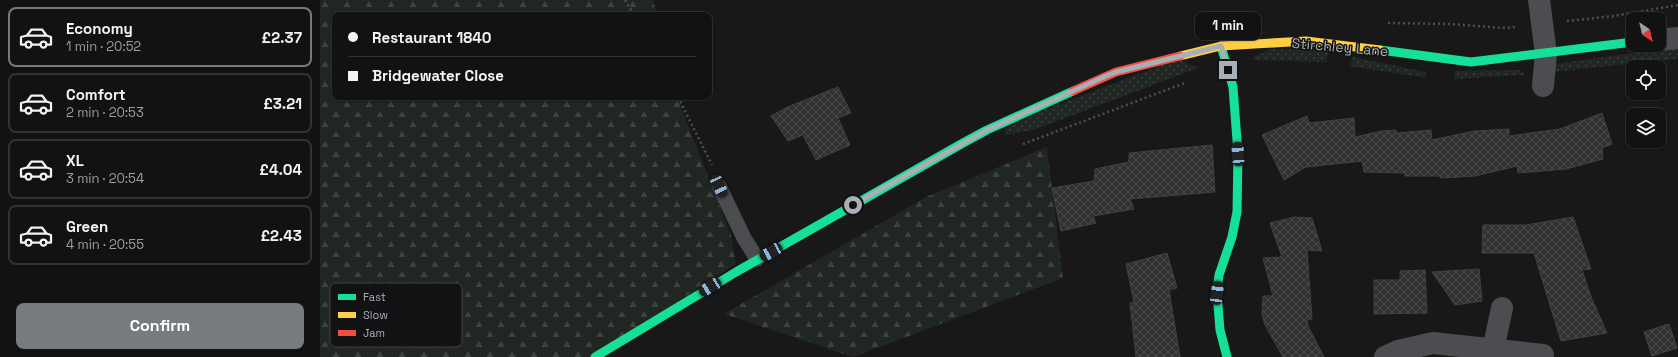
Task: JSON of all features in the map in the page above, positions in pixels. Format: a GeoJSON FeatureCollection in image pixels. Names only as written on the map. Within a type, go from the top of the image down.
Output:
{"type":"FeatureCollection","features":[{"type":"Feature","properties":{"kind":"street"},"geometry":{"type":"LineString","coordinates":[[1540,0],[1546,54],[1543,86]]}},
{"type":"Feature","properties":{"kind":"street"},"geometry":{"type":"LineString","coordinates":[[1666,39],[1678,38]]}},
{"type":"Feature","properties":{"kind":"street","name":"Stirchley Lane"},"geometry":{"type":"LineString","coordinates":[[595,357],[758,259],[987,130],[1116,72],[1221,46],[1306,41],[1471,62],[1546,54],[1626,43]]}},
{"type":"Feature","properties":{"kind":"street"},"geometry":{"type":"LineString","coordinates":[[1221,46],[1233,87],[1238,154],[1237,212],[1232,236],[1220,275],[1217,293],[1220,330],[1227,357]]}},
{"type":"Feature","properties":{"kind":"street"},"geometry":{"type":"LineString","coordinates":[[1493,350],[1502,308]]}},
{"type":"Feature","properties":{"kind":"street"},"geometry":{"type":"LineString","coordinates":[[1385,357],[1398,350],[1433,343],[1543,355]]}},
{"type":"Feature","properties":{"kind":"lane"},"geometry":{"type":"LineString","coordinates":[[719,186],[744,238],[758,259]]}},
{"type":"Feature","properties":{"kind":"path"},"geometry":{"type":"LineString","coordinates":[[625,0],[632,12]]}},
{"type":"Feature","properties":{"kind":"path"},"geometry":{"type":"LineString","coordinates":[[987,130],[995,144],[1000,146],[1017,146],[1034,141],[1101,114],[1188,82]]}},
{"type":"Feature","properties":{"kind":"path"},"geometry":{"type":"LineString","coordinates":[[680,100],[711,162],[719,186]]}},
{"type":"Feature","properties":{"kind":"green space"},"geometry":{"type":"Polygon","coordinates":[[[320,0],[653,0],[656,12],[332,12],[332,100],[678,100],[731,235],[736,264],[591,357],[320,357],[320,0]]]}},
{"type":"Feature","properties":{"kind":"green space"},"geometry":{"type":"Polygon","coordinates":[[[1678,47],[1678,59],[1626,60],[1626,64],[1550,72],[1547,65],[1642,52],[1666,52],[1666,49],[1678,47]]]}},
{"type":"Feature","properties":{"kind":"green space"},"geometry":{"type":"Polygon","coordinates":[[[1271,49],[1329,51],[1326,62],[1253,60],[1254,57],[1271,49]]]}},
{"type":"Feature","properties":{"kind":"green space"},"geometry":{"type":"Polygon","coordinates":[[[1352,57],[1426,72],[1426,78],[1350,66],[1352,57]]]}},
{"type":"Feature","properties":{"kind":"green space"},"geometry":{"type":"Polygon","coordinates":[[[1178,59],[1198,68],[1036,129],[1007,135],[1004,130],[1026,117],[1178,59]]]}},
{"type":"Feature","properties":{"kind":"green space"},"geometry":{"type":"Polygon","coordinates":[[[1520,70],[1525,75],[1454,79],[1455,71],[1520,70]]]}},
{"type":"Feature","properties":{"kind":"green space"},"geometry":{"type":"Polygon","coordinates":[[[1047,147],[1063,278],[853,357],[724,314],[926,197],[1047,147]]]}},
{"type":"Feature","properties":{"kind":"building"},"geometry":{"type":"Polygon","coordinates":[[[838,87],[851,113],[838,118],[850,145],[816,160],[803,135],[788,141],[771,116],[790,106],[838,87]]]}},
{"type":"Feature","properties":{"kind":"building"},"geometry":{"type":"Polygon","coordinates":[[[1602,113],[1612,144],[1602,148],[1603,159],[1566,169],[1518,173],[1517,166],[1475,176],[1440,178],[1440,176],[1405,176],[1405,173],[1364,172],[1362,161],[1306,167],[1284,180],[1262,135],[1307,116],[1309,123],[1354,118],[1355,137],[1382,131],[1396,130],[1396,133],[1431,130],[1432,140],[1474,131],[1509,129],[1509,136],[1560,129],[1602,113]]]}},
{"type":"Feature","properties":{"kind":"building"},"geometry":{"type":"Polygon","coordinates":[[[1212,145],[1215,192],[1130,199],[1134,209],[1093,216],[1096,223],[1061,231],[1052,188],[1094,181],[1095,169],[1129,162],[1129,153],[1212,145]]]}},
{"type":"Feature","properties":{"kind":"building"},"geometry":{"type":"Polygon","coordinates":[[[1294,217],[1312,218],[1322,251],[1307,250],[1312,319],[1307,320],[1308,326],[1324,357],[1283,357],[1265,325],[1262,314],[1263,296],[1273,296],[1263,258],[1282,257],[1270,223],[1294,217]]]}},
{"type":"Feature","properties":{"kind":"building"},"geometry":{"type":"Polygon","coordinates":[[[1573,217],[1591,269],[1582,270],[1591,297],[1607,333],[1561,341],[1534,253],[1482,253],[1483,225],[1526,225],[1573,217]]]}},
{"type":"Feature","properties":{"kind":"building"},"geometry":{"type":"Polygon","coordinates":[[[1167,253],[1177,288],[1169,290],[1180,357],[1136,357],[1130,303],[1134,302],[1126,264],[1167,253]]]}},
{"type":"Feature","properties":{"kind":"building"},"geometry":{"type":"Polygon","coordinates":[[[1479,269],[1482,301],[1455,305],[1432,272],[1479,269]]]}},
{"type":"Feature","properties":{"kind":"building"},"geometry":{"type":"Polygon","coordinates":[[[1425,270],[1427,313],[1374,314],[1374,280],[1400,280],[1400,271],[1425,270]]]}},
{"type":"Feature","properties":{"kind":"building"},"geometry":{"type":"Polygon","coordinates":[[[1669,324],[1677,348],[1652,356],[1644,332],[1669,324]]]}},
{"type":"Feature","properties":{"kind":"traffic: fast"},"geometry":{"type":"LineString","coordinates":[[1380,50],[1471,62],[1626,43]]}},
{"type":"Feature","properties":{"kind":"traffic: fast"},"geometry":{"type":"LineString","coordinates":[[1221,46],[1233,87],[1238,154],[1237,212],[1232,237],[1219,275],[1217,293],[1220,330],[1227,357]]}},
{"type":"Feature","properties":{"kind":"traffic: fast"},"geometry":{"type":"LineString","coordinates":[[595,357],[736,272],[963,143],[987,130],[1073,91]]}},
{"type":"Feature","properties":{"kind":"traffic: slow"},"geometry":{"type":"LineString","coordinates":[[1180,56],[1221,46],[1306,41],[1380,50]]}},
{"type":"Feature","properties":{"kind":"traffic: jam"},"geometry":{"type":"LineString","coordinates":[[1073,91],[1116,72],[1180,56]]}},
{"type":"Feature","properties":{"kind":"route"},"geometry":{"type":"LineString","coordinates":[[853,205],[987,130],[1116,72],[1221,46],[1228,70]]}}]}
